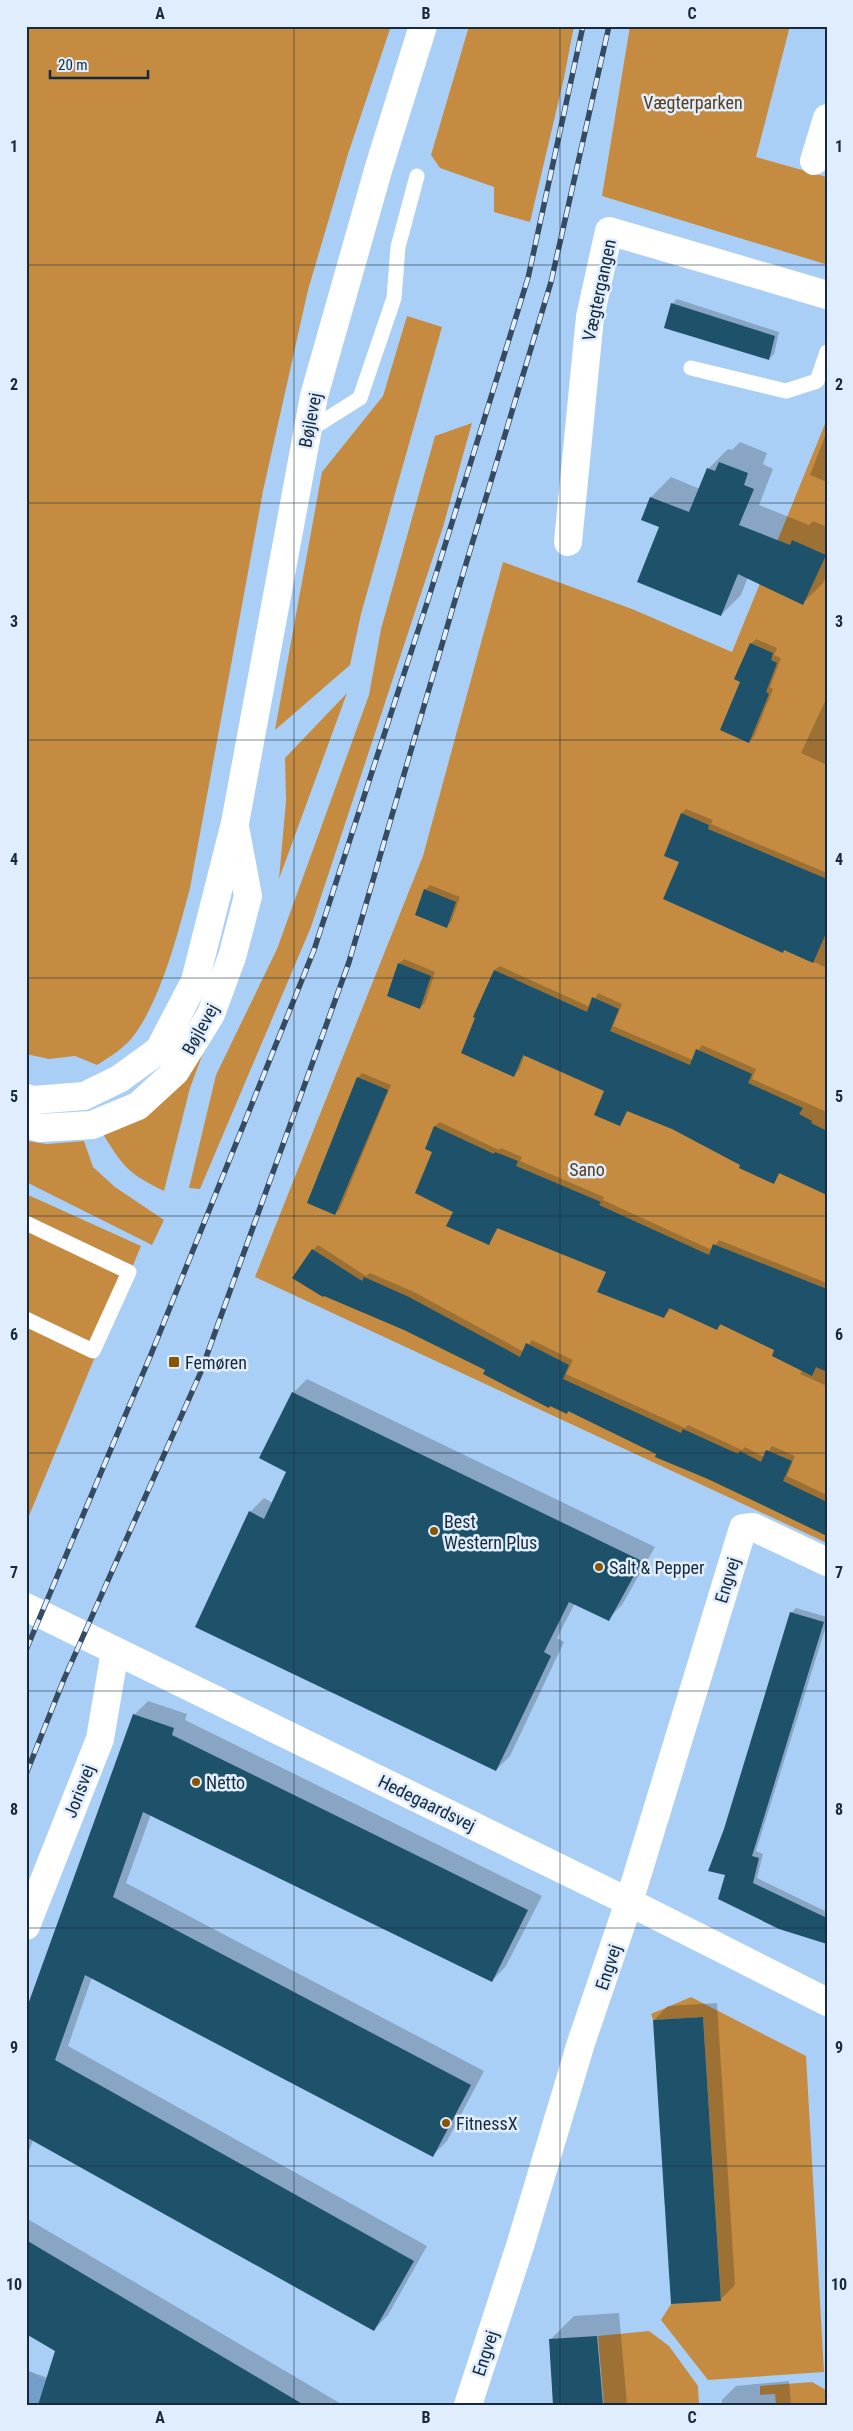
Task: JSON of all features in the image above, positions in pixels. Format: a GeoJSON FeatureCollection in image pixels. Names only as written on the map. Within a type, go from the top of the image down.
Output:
{"type":"FeatureCollection","features":[{"type":"Feature","properties":{"kind":"street","name":"Bøjlevej"},"geometry":{"type":"LineString","coordinates":[[26,1098],[34,1100],[84,1096],[119,1079],[159,1050],[195,981],[235,823],[314,396],[371,196],[423,26]]}},
{"type":"Feature","properties":{"kind":"street"},"geometry":{"type":"LineString","coordinates":[[814,161],[827,118]]}},
{"type":"Feature","properties":{"kind":"street","name":"Vægtergangen"},"geometry":{"type":"LineString","coordinates":[[568,542],[590,317],[609,231],[827,296]]}},
{"type":"Feature","properties":{"kind":"street","name":"Bøjlevej"},"geometry":{"type":"LineString","coordinates":[[26,1124],[40,1128],[92,1125],[138,1106],[175,1072],[211,1014],[232,957],[248,896],[235,823]]}},
{"type":"Feature","properties":{"kind":"street","name":"Engvej"},"geometry":{"type":"LineString","coordinates":[[468,2405],[520,2246],[581,2043],[629,1902],[742,1528],[753,1527],[827,1562]]}},
{"type":"Feature","properties":{"kind":"street","name":"Hedegaardsvej"},"geometry":{"type":"LineString","coordinates":[[26,1607],[629,1902],[827,2002]]}},
{"type":"Feature","properties":{"kind":"street","name":"Jorisvej"},"geometry":{"type":"LineString","coordinates":[[26,1926],[100,1739],[115,1651]]}},
{"type":"Feature","properties":{"kind":"lane"},"geometry":{"type":"LineString","coordinates":[[308,431],[360,398],[394,298],[398,247],[417,176]]}},
{"type":"Feature","properties":{"kind":"lane"},"geometry":{"type":"LineString","coordinates":[[691,368],[786,391],[816,381],[827,352]]}},
{"type":"Feature","properties":{"kind":"lane"},"geometry":{"type":"LineString","coordinates":[[26,1223],[129,1272],[93,1351],[26,1319]]}},
{"type":"Feature","properties":{"kind":"shaded area"},"geometry":{"type":"Polygon","coordinates":[[[26,2369],[86,2405],[26,2405],[26,2369]]]}},
{"type":"Feature","properties":{"kind":"green space"},"geometry":{"type":"Polygon","coordinates":[[[26,26],[391,26],[348,154],[308,290],[263,491],[190,888],[180,924],[161,983],[145,1019],[127,1043],[97,1065],[75,1056],[49,1059],[26,1054],[26,26]]]}},
{"type":"Feature","properties":{"kind":"green space"},"geometry":{"type":"Polygon","coordinates":[[[469,26],[574,26],[564,78],[530,222],[494,212],[494,187],[440,168],[431,155],[469,26]]]}},
{"type":"Feature","properties":{"kind":"green space","name":"Vægterparken"},"geometry":{"type":"Polygon","coordinates":[[[630,26],[790,26],[756,157],[827,177],[825,264],[602,196],[630,26]]]}},
{"type":"Feature","properties":{"kind":"green space"},"geometry":{"type":"Polygon","coordinates":[[[407,316],[442,327],[361,614],[350,665],[275,730],[322,472],[383,396],[407,316]]]}},
{"type":"Feature","properties":{"kind":"green space","name":"Sano"},"geometry":{"type":"Polygon","coordinates":[[[827,419],[827,1543],[255,1277],[423,856],[503,562],[632,609],[732,652],[827,419]]]}},
{"type":"Feature","properties":{"kind":"green space"},"geometry":{"type":"Polygon","coordinates":[[[472,423],[443,527],[311,927],[200,1189],[189,1188],[216,1075],[277,949],[369,695],[381,629],[435,436],[472,423]]]}},
{"type":"Feature","properties":{"kind":"green space"},"geometry":{"type":"Polygon","coordinates":[[[347,693],[279,879],[286,801],[285,758],[347,693]]]}},
{"type":"Feature","properties":{"kind":"green space"},"geometry":{"type":"Polygon","coordinates":[[[203,1053],[190,1088],[164,1191],[143,1180],[128,1168],[103,1134],[135,1122],[162,1103],[203,1053]]]}},
{"type":"Feature","properties":{"kind":"green space"},"geometry":{"type":"Polygon","coordinates":[[[26,1141],[47,1144],[84,1141],[93,1167],[115,1187],[164,1220],[152,1245],[26,1182],[26,1141]]]}},
{"type":"Feature","properties":{"kind":"green space"},"geometry":{"type":"Polygon","coordinates":[[[26,1194],[141,1246],[26,1523],[26,1194]]]}},
{"type":"Feature","properties":{"kind":"green space"},"geometry":{"type":"Polygon","coordinates":[[[691,1997],[806,2056],[824,2372],[708,2380],[661,2320],[671,2304],[721,2300],[703,2017],[653,2020],[651,2014],[691,1997]]]}},
{"type":"Feature","properties":{"kind":"green space"},"geometry":{"type":"Polygon","coordinates":[[[649,2331],[669,2346],[698,2386],[699,2405],[604,2405],[598,2336],[649,2331]]]}},
{"type":"Feature","properties":{"kind":"green space"},"geometry":{"type":"Polygon","coordinates":[[[812,2382],[826,2390],[827,2405],[776,2405],[775,2394],[760,2395],[760,2386],[812,2382]]]}},
{"type":"Feature","properties":{"kind":"building"},"geometry":{"type":"Polygon","coordinates":[[[671,303],[775,336],[769,360],[664,328],[671,303]]]}},
{"type":"Feature","properties":{"kind":"building"},"geometry":{"type":"Polygon","coordinates":[[[719,462],[748,473],[744,485],[754,489],[739,525],[790,545],[792,540],[826,555],[803,605],[738,574],[721,616],[637,582],[659,527],[641,520],[650,497],[689,512],[707,468],[715,471],[719,462]]]}},
{"type":"Feature","properties":{"kind":"building"},"geometry":{"type":"Polygon","coordinates":[[[750,643],[773,653],[771,660],[777,663],[766,692],[769,694],[749,743],[720,730],[740,682],[734,679],[750,643]]]}},
{"type":"Feature","properties":{"kind":"building"},"geometry":{"type":"Polygon","coordinates":[[[681,813],[709,825],[708,829],[827,879],[827,931],[813,963],[784,950],[783,953],[663,899],[679,862],[664,856],[681,813]]]}},
{"type":"Feature","properties":{"kind":"building"},"geometry":{"type":"Polygon","coordinates":[[[424,889],[456,902],[447,928],[415,915],[424,889]]]}},
{"type":"Feature","properties":{"kind":"building"},"geometry":{"type":"Polygon","coordinates":[[[398,963],[431,976],[420,1009],[387,996],[398,963]]]}},
{"type":"Feature","properties":{"kind":"building"},"geometry":{"type":"Polygon","coordinates":[[[494,970],[587,1012],[592,997],[619,1009],[610,1031],[690,1065],[696,1049],[752,1074],[748,1083],[803,1108],[799,1114],[827,1131],[827,1195],[779,1173],[774,1184],[739,1168],[740,1165],[672,1129],[627,1111],[620,1126],[594,1115],[604,1091],[523,1055],[514,1077],[461,1053],[475,1018],[473,1017],[494,970]]]}},
{"type":"Feature","properties":{"kind":"building"},"geometry":{"type":"Polygon","coordinates":[[[357,1077],[388,1090],[335,1215],[307,1203],[357,1077]]]}},
{"type":"Feature","properties":{"kind":"building"},"geometry":{"type":"Polygon","coordinates":[[[434,1126],[494,1154],[495,1152],[518,1161],[516,1166],[601,1202],[599,1205],[709,1255],[713,1244],[827,1289],[827,1372],[816,1367],[812,1376],[772,1356],[774,1350],[720,1324],[717,1330],[669,1308],[664,1318],[597,1292],[606,1272],[497,1228],[489,1245],[446,1226],[453,1212],[415,1193],[432,1152],[425,1149],[434,1126]]]}},
{"type":"Feature","properties":{"kind":"building"},"geometry":{"type":"Polygon","coordinates":[[[312,1249],[362,1281],[364,1277],[409,1297],[520,1357],[526,1343],[569,1365],[563,1379],[681,1433],[683,1429],[738,1454],[740,1451],[761,1462],[766,1450],[792,1461],[783,1481],[827,1502],[827,1536],[708,1479],[655,1457],[656,1454],[568,1411],[567,1414],[550,1406],[549,1408],[483,1374],[485,1370],[404,1330],[323,1297],[292,1278],[312,1249]]]}},
{"type":"Feature","properties":{"kind":"building"},"geometry":{"type":"Polygon","coordinates":[[[292,1392],[642,1561],[609,1621],[569,1602],[544,1652],[551,1656],[496,1771],[195,1627],[249,1511],[264,1519],[286,1472],[259,1458],[292,1392]]]}},
{"type":"Feature","properties":{"kind":"building"},"geometry":{"type":"Polygon","coordinates":[[[790,1612],[824,1622],[752,1856],[759,1858],[753,1883],[827,1918],[827,1944],[779,1929],[718,1899],[725,1875],[708,1871],[724,1829],[790,1612]]]}},
{"type":"Feature","properties":{"kind":"building"},"geometry":{"type":"Polygon","coordinates":[[[133,1714],[174,1728],[172,1735],[528,1910],[492,1982],[143,1812],[113,1897],[471,2085],[433,2157],[85,1975],[55,2060],[414,2261],[374,2331],[26,2137],[26,2010],[133,1714]]]}},
{"type":"Feature","properties":{"kind":"building"},"geometry":{"type":"Polygon","coordinates":[[[703,2017],[721,2301],[671,2304],[653,2020],[703,2017]]]}},
{"type":"Feature","properties":{"kind":"building"},"geometry":{"type":"Polygon","coordinates":[[[26,2240],[304,2405],[38,2405],[55,2351],[26,2334],[26,2240]]]}},
{"type":"Feature","properties":{"kind":"building"},"geometry":{"type":"Polygon","coordinates":[[[597,2336],[603,2405],[553,2405],[549,2339],[597,2336]]]}},
{"type":"Feature","properties":{"kind":"railway"},"geometry":{"type":"LineString","coordinates":[[26,1650],[152,1352],[314,950],[428,600],[528,278],[583,26]]}},
{"type":"Feature","properties":{"kind":"railway"},"geometry":{"type":"LineString","coordinates":[[26,1774],[64,1679],[200,1374],[349,962],[551,282],[609,26]]}},
{"type":"Feature","properties":{"kind":"place","name":"Femøren"},"geometry":{"type":"Point","coordinates":[174,1362]}},
{"type":"Feature","properties":{"kind":"place","name":"Best Western Plus"},"geometry":{"type":"Point","coordinates":[434,1531]}},
{"type":"Feature","properties":{"kind":"place","name":"Salt & Pepper"},"geometry":{"type":"Point","coordinates":[599,1567]}},
{"type":"Feature","properties":{"kind":"place","name":"Netto"},"geometry":{"type":"Point","coordinates":[196,1782]}},
{"type":"Feature","properties":{"kind":"place","name":"FitnessX"},"geometry":{"type":"Point","coordinates":[446,2123]}}]}
